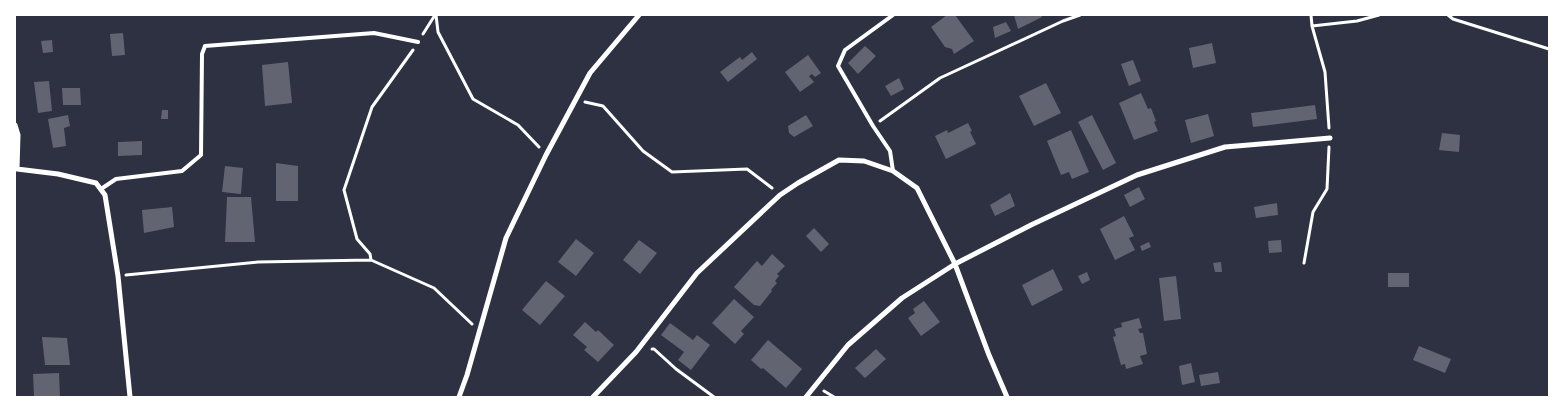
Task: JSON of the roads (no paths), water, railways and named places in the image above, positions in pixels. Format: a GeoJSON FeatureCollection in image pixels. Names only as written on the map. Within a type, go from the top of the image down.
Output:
{"type":"FeatureCollection","features":[{"type":"Feature","properties":{"kind":"street"},"geometry":{"type":"LineString","coordinates":[[459,397],[506,238],[546,155],[590,73],[639,15]]}},
{"type":"Feature","properties":{"kind":"street"},"geometry":{"type":"LineString","coordinates":[[15,125],[18,135],[17,169],[58,174],[96,182],[105,195],[118,276],[130,397]]}},
{"type":"Feature","properties":{"kind":"street"},"geometry":{"type":"LineString","coordinates":[[806,397],[848,345],[902,298],[955,264],[1031,226],[1137,175],[1225,147],[1330,138]]}},
{"type":"Feature","properties":{"kind":"street"},"geometry":{"type":"LineString","coordinates":[[593,397],[636,352],[697,273],[780,195],[798,182],[838,160],[864,161],[893,171],[916,188],[955,264],[1007,397]]}},
{"type":"Feature","properties":{"kind":"lane"},"geometry":{"type":"LineString","coordinates":[[893,15],[845,50],[838,66],[890,152],[893,171]]}},
{"type":"Feature","properties":{"kind":"lane"},"geometry":{"type":"LineString","coordinates":[[101,189],[116,179],[182,172],[201,155],[202,54],[206,46],[374,33],[418,42]]}}]}
